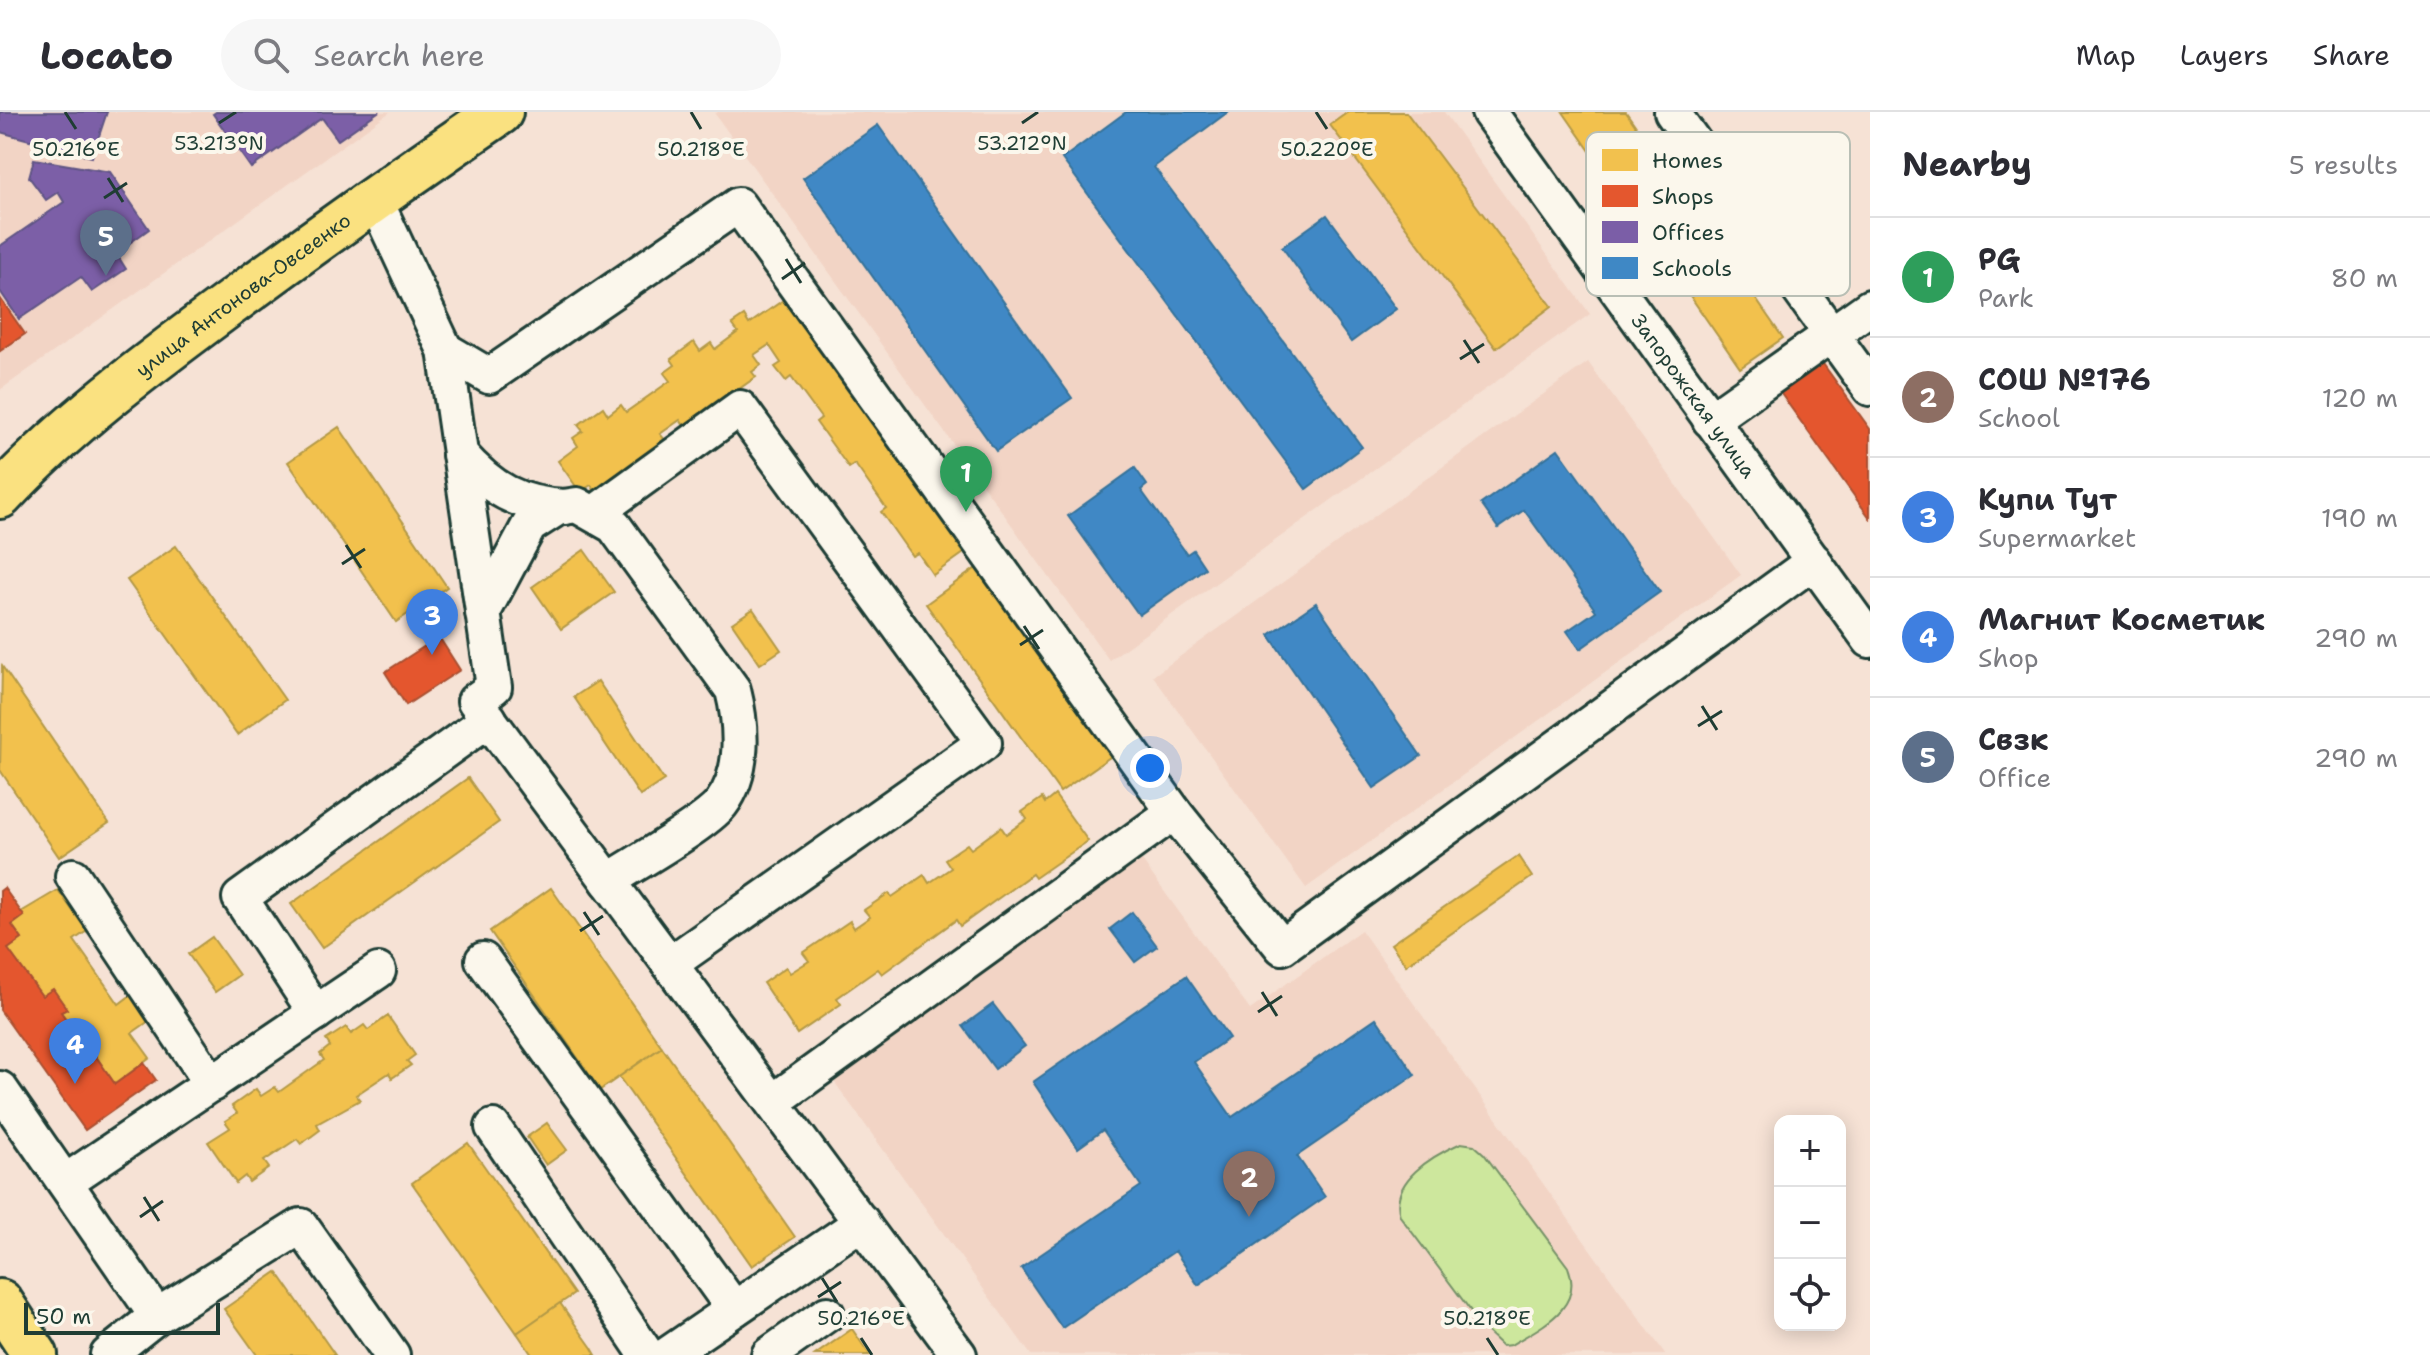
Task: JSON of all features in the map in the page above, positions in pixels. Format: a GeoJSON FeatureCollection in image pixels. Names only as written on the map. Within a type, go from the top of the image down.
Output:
{"type":"FeatureCollection","features":[{"type":"Feature","properties":{"kind":"main road","name":"улица Антонова-Овсеенко"},"geometry":{"type":"LineString","coordinates":[[0,496],[45,448],[129,381],[374,198],[500,112]]}},
{"type":"Feature","properties":{"kind":"main road"},"geometry":{"type":"LineString","coordinates":[[0,1302],[35,1355]]}},
{"type":"Feature","properties":{"kind":"street","name":"Запорожская улица"},"geometry":{"type":"LineString","coordinates":[[1489,112],[1586,247]]}},
{"type":"Feature","properties":{"kind":"street"},"geometry":{"type":"LineString","coordinates":[[1672,112],[1686,132]]}},
{"type":"Feature","properties":{"kind":"street"},"geometry":{"type":"LineString","coordinates":[[374,198],[445,350],[494,687],[475,701],[959,1355]]}},
{"type":"Feature","properties":{"kind":"street"},"geometry":{"type":"LineString","coordinates":[[445,350],[489,376],[738,205],[1174,812],[1282,947],[1814,561]]}},
{"type":"Feature","properties":{"kind":"street","name":"Запорожская улица"},"geometry":{"type":"LineString","coordinates":[[1621,296],[1870,640]]}},
{"type":"Feature","properties":{"kind":"street"},"geometry":{"type":"LineString","coordinates":[[1805,296],[1870,388]]}},
{"type":"Feature","properties":{"kind":"street"},"geometry":{"type":"LineString","coordinates":[[1710,420],[1870,307]]}},
{"type":"Feature","properties":{"kind":"street"},"geometry":{"type":"LineString","coordinates":[[483,612],[529,526],[557,508],[580,510],[740,408],[984,743],[670,964]]}},
{"type":"Feature","properties":{"kind":"street"},"geometry":{"type":"LineString","coordinates":[[460,454],[482,479],[523,503],[580,510],[614,526],[733,690],[738,718],[738,763],[720,805],[608,881]]}},
{"type":"Feature","properties":{"kind":"street"},"geometry":{"type":"LineString","coordinates":[[316,1013],[240,898],[489,719]]}},
{"type":"Feature","properties":{"kind":"street"},"geometry":{"type":"LineString","coordinates":[[774,1101],[1174,812]]}},
{"type":"Feature","properties":{"kind":"street"},"geometry":{"type":"LineString","coordinates":[[73,876],[212,1084]]}},
{"type":"Feature","properties":{"kind":"street"},"geometry":{"type":"LineString","coordinates":[[483,960],[734,1309]]}},
{"type":"Feature","properties":{"kind":"street"},"geometry":{"type":"LineString","coordinates":[[65,1182],[378,971]]}},
{"type":"Feature","properties":{"kind":"street"},"geometry":{"type":"LineString","coordinates":[[0,1089],[157,1316]]}},
{"type":"Feature","properties":{"kind":"street"},"geometry":{"type":"LineString","coordinates":[[493,1127],[647,1355]]}},
{"type":"Feature","properties":{"kind":"street"},"geometry":{"type":"LineString","coordinates":[[667,1355],[862,1222]]}},
{"type":"Feature","properties":{"kind":"street"},"geometry":{"type":"LineString","coordinates":[[108,1355],[157,1316],[301,1226],[392,1355]]}},
{"type":"Feature","properties":{"kind":"street"},"geometry":{"type":"LineString","coordinates":[[769,1355],[827,1314]]}},
{"type":"Feature","properties":{"kind":"shaded area"},"geometry":{"type":"Polygon","coordinates":[[[0,112],[390,112],[0,390],[0,112]]]}},
{"type":"Feature","properties":{"kind":"shaded area"},"geometry":{"type":"Polygon","coordinates":[[[1444,112],[1590,314],[1109,660],[715,114],[1444,112]]]}},
{"type":"Feature","properties":{"kind":"shaded area"},"geometry":{"type":"Polygon","coordinates":[[[1588,362],[1741,575],[1306,888],[1153,676],[1588,362]]]}},
{"type":"Feature","properties":{"kind":"shaded area"},"geometry":{"type":"Polygon","coordinates":[[[1140,858],[1250,1010],[1361,930],[1666,1355],[1031,1355],[833,1080],[1140,858]]]}},
{"type":"Feature","properties":{"kind":"green space"},"geometry":{"type":"Polygon","coordinates":[[[1461,1143],[1474,1145],[1484,1154],[1568,1267],[1570,1294],[1565,1305],[1547,1323],[1511,1345],[1502,1346],[1485,1330],[1400,1216],[1398,1203],[1407,1181],[1426,1163],[1461,1143]]]}},
{"type":"Feature","properties":{"kind":"building: Homes"},"geometry":{"type":"Polygon","coordinates":[[[1348,112],[1406,112],[1552,306],[1496,348],[1330,125],[1348,112]]]}},
{"type":"Feature","properties":{"kind":"building: Homes"},"geometry":{"type":"Polygon","coordinates":[[[1563,112],[1626,112],[1640,132],[1586,132],[1586,145],[1563,112]]]}},
{"type":"Feature","properties":{"kind":"building: Homes"},"geometry":{"type":"Polygon","coordinates":[[[792,294],[900,447],[894,451],[908,472],[914,468],[964,539],[957,543],[964,553],[933,575],[918,553],[912,556],[881,512],[886,508],[855,464],[849,468],[816,422],[821,418],[791,377],[786,381],[775,367],[781,363],[769,345],[754,355],[761,365],[752,372],[756,377],[685,427],[680,420],[660,434],[666,441],[595,491],[591,485],[580,492],[558,461],[578,446],[573,438],[583,431],[578,425],[603,407],[608,415],[621,405],[626,412],[670,381],[664,373],[675,365],[671,359],[694,342],[700,351],[711,343],[715,349],[738,332],[732,324],[744,316],[749,324],[792,294]]]}},
{"type":"Feature","properties":{"kind":"building: Homes"},"geometry":{"type":"Polygon","coordinates":[[[1690,296],[1754,296],[1783,338],[1740,368],[1690,296]]]}},
{"type":"Feature","properties":{"kind":"building: Homes"},"geometry":{"type":"Polygon","coordinates":[[[339,427],[447,587],[396,622],[288,462],[339,427]]]}},
{"type":"Feature","properties":{"kind":"building: Homes"},"geometry":{"type":"Polygon","coordinates":[[[176,546],[285,700],[237,735],[127,580],[176,546]]]}},
{"type":"Feature","properties":{"kind":"building: Homes"},"geometry":{"type":"Polygon","coordinates":[[[584,550],[614,592],[561,629],[532,587],[584,550]]]}},
{"type":"Feature","properties":{"kind":"building: Homes"},"geometry":{"type":"Polygon","coordinates":[[[986,561],[1120,750],[1060,792],[926,604],[986,561]]]}},
{"type":"Feature","properties":{"kind":"building: Homes"},"geometry":{"type":"Polygon","coordinates":[[[753,609],[781,650],[760,664],[732,623],[753,609]]]}},
{"type":"Feature","properties":{"kind":"building: Homes"},"geometry":{"type":"Polygon","coordinates":[[[2,666],[109,823],[59,857],[0,770],[2,666]]]}},
{"type":"Feature","properties":{"kind":"building: Homes"},"geometry":{"type":"Polygon","coordinates":[[[598,681],[664,780],[640,796],[574,697],[598,681]]]}},
{"type":"Feature","properties":{"kind":"building: Homes"},"geometry":{"type":"Polygon","coordinates":[[[468,778],[499,822],[322,948],[291,904],[468,778]]]}},
{"type":"Feature","properties":{"kind":"building: Homes"},"geometry":{"type":"Polygon","coordinates":[[[1055,795],[1088,841],[1035,878],[1032,874],[960,926],[956,920],[882,974],[878,969],[837,998],[841,1004],[797,1034],[763,983],[786,967],[790,973],[809,961],[803,953],[850,921],[854,928],[870,917],[864,910],[889,893],[892,897],[924,875],[929,883],[951,868],[945,859],[967,844],[971,849],[1001,827],[1006,834],[1027,819],[1022,812],[1042,798],[1045,803],[1055,795]]]}},
{"type":"Feature","properties":{"kind":"building: Homes"},"geometry":{"type":"Polygon","coordinates":[[[1518,856],[1532,877],[1406,965],[1391,944],[1518,856]]]}},
{"type":"Feature","properties":{"kind":"building: Homes"},"geometry":{"type":"Polygon","coordinates":[[[551,888],[662,1047],[600,1090],[490,931],[551,888]]]}},
{"type":"Feature","properties":{"kind":"building: Homes"},"geometry":{"type":"Polygon","coordinates":[[[58,890],[87,931],[74,940],[119,1004],[131,995],[149,1021],[132,1033],[150,1058],[115,1084],[95,1055],[81,1065],[68,1047],[80,1039],[61,1012],[67,1009],[53,989],[42,996],[8,949],[22,939],[12,925],[24,916],[21,912],[58,890]]]}},
{"type":"Feature","properties":{"kind":"building: Homes"},"geometry":{"type":"Polygon","coordinates":[[[212,937],[239,975],[215,992],[188,954],[212,937]]]}},
{"type":"Feature","properties":{"kind":"building: Homes"},"geometry":{"type":"Polygon","coordinates":[[[388,1016],[415,1055],[407,1061],[411,1065],[392,1078],[389,1073],[356,1095],[360,1100],[317,1124],[320,1130],[301,1144],[297,1139],[264,1161],[269,1168],[249,1182],[245,1176],[236,1183],[208,1142],[230,1128],[225,1121],[237,1113],[232,1106],[256,1089],[261,1096],[275,1087],[279,1092],[324,1060],[320,1054],[330,1046],[326,1040],[346,1027],[351,1034],[364,1025],[368,1030],[388,1016]]]}},
{"type":"Feature","properties":{"kind":"building: Homes"},"geometry":{"type":"Polygon","coordinates":[[[662,1047],[795,1237],[752,1266],[619,1077],[662,1047]]]}},
{"type":"Feature","properties":{"kind":"building: Homes"},"geometry":{"type":"Polygon","coordinates":[[[547,1123],[567,1150],[546,1165],[527,1137],[547,1123]]]}},
{"type":"Feature","properties":{"kind":"building: Homes"},"geometry":{"type":"Polygon","coordinates":[[[468,1143],[574,1294],[517,1333],[412,1183],[468,1143]]]}},
{"type":"Feature","properties":{"kind":"building: Homes"},"geometry":{"type":"Polygon","coordinates":[[[277,1272],[335,1355],[257,1355],[224,1309],[277,1272]]]}},
{"type":"Feature","properties":{"kind":"building: Homes"},"geometry":{"type":"Polygon","coordinates":[[[560,1303],[596,1355],[532,1355],[517,1333],[560,1303]]]}},
{"type":"Feature","properties":{"kind":"building: Homes"},"geometry":{"type":"Polygon","coordinates":[[[852,1329],[870,1355],[815,1355],[852,1329]]]}},
{"type":"Feature","properties":{"kind":"building: Shops"},"geometry":{"type":"Polygon","coordinates":[[[0,298],[25,334],[0,351],[0,298]]]}},
{"type":"Feature","properties":{"kind":"building: Shops"},"geometry":{"type":"Polygon","coordinates":[[[1821,361],[1870,429],[1870,518],[1779,391],[1821,361]]]}},
{"type":"Feature","properties":{"kind":"building: Shops"},"geometry":{"type":"Polygon","coordinates":[[[439,637],[460,670],[406,705],[385,672],[439,637]]]}},
{"type":"Feature","properties":{"kind":"building: Shops"},"geometry":{"type":"Polygon","coordinates":[[[4,888],[24,916],[12,925],[22,939],[8,949],[42,996],[53,989],[67,1009],[61,1012],[80,1039],[68,1047],[81,1065],[95,1055],[115,1084],[144,1063],[156,1080],[85,1130],[0,1010],[0,891],[4,888]]]}},
{"type":"Feature","properties":{"kind":"building: Offices"},"geometry":{"type":"Polygon","coordinates":[[[0,112],[107,112],[92,157],[0,132],[0,112]]]}},
{"type":"Feature","properties":{"kind":"building: Offices"},"geometry":{"type":"Polygon","coordinates":[[[378,112],[338,140],[322,118],[251,168],[213,114],[378,112]]]}},
{"type":"Feature","properties":{"kind":"building: Offices"},"geometry":{"type":"Polygon","coordinates":[[[34,159],[110,172],[149,229],[116,253],[126,269],[92,292],[81,277],[19,319],[0,291],[0,246],[64,202],[58,192],[46,200],[29,177],[34,159]]]}},
{"type":"Feature","properties":{"kind":"building: Schools"},"geometry":{"type":"Polygon","coordinates":[[[1126,112],[1228,112],[1154,167],[1362,447],[1306,489],[1062,159],[1126,112]]]}},
{"type":"Feature","properties":{"kind":"building: Schools"},"geometry":{"type":"Polygon","coordinates":[[[878,125],[1072,398],[996,451],[803,178],[878,125]]]}},
{"type":"Feature","properties":{"kind":"building: Schools"},"geometry":{"type":"Polygon","coordinates":[[[1327,215],[1396,309],[1351,342],[1282,247],[1327,215]]]}},
{"type":"Feature","properties":{"kind":"building: Schools"},"geometry":{"type":"Polygon","coordinates":[[[1558,449],[1660,592],[1580,649],[1567,631],[1596,611],[1524,510],[1498,528],[1481,504],[1558,449]]]}},
{"type":"Feature","properties":{"kind":"building: Schools"},"geometry":{"type":"Polygon","coordinates":[[[1135,468],[1147,485],[1141,490],[1187,554],[1193,550],[1205,568],[1139,615],[1068,516],[1135,468]]]}},
{"type":"Feature","properties":{"kind":"building: Schools"},"geometry":{"type":"Polygon","coordinates":[[[1316,603],[1421,756],[1374,788],[1269,635],[1316,603]]]}},
{"type":"Feature","properties":{"kind":"building: Schools"},"geometry":{"type":"Polygon","coordinates":[[[1132,912],[1157,946],[1135,962],[1110,929],[1132,912]]]}},
{"type":"Feature","properties":{"kind":"building: Schools"},"geometry":{"type":"Polygon","coordinates":[[[1186,976],[1229,1038],[1194,1062],[1232,1117],[1376,1018],[1415,1075],[1297,1156],[1325,1197],[1198,1285],[1175,1251],[1062,1328],[1021,1268],[1141,1186],[1103,1130],[1078,1148],[1033,1082],[1186,976]]]}},
{"type":"Feature","properties":{"kind":"building: Schools"},"geometry":{"type":"Polygon","coordinates":[[[993,1004],[1025,1046],[995,1069],[963,1026],[993,1004]]]}},
{"type":"Feature","properties":{"kind":"place","name":"Свзк"},"geometry":{"type":"Point","coordinates":[106,276]}},
{"type":"Feature","properties":{"kind":"place","name":"PG"},"geometry":{"type":"Point","coordinates":[966,512]}},
{"type":"Feature","properties":{"kind":"place","name":"Купи Тут"},"geometry":{"type":"Point","coordinates":[432,655]}},
{"type":"Feature","properties":{"kind":"place","name":"Магнит Косметик"},"geometry":{"type":"Point","coordinates":[75,1084]}},
{"type":"Feature","properties":{"kind":"place","name":"СОШ №176"},"geometry":{"type":"Point","coordinates":[1249,1217]}}]}
